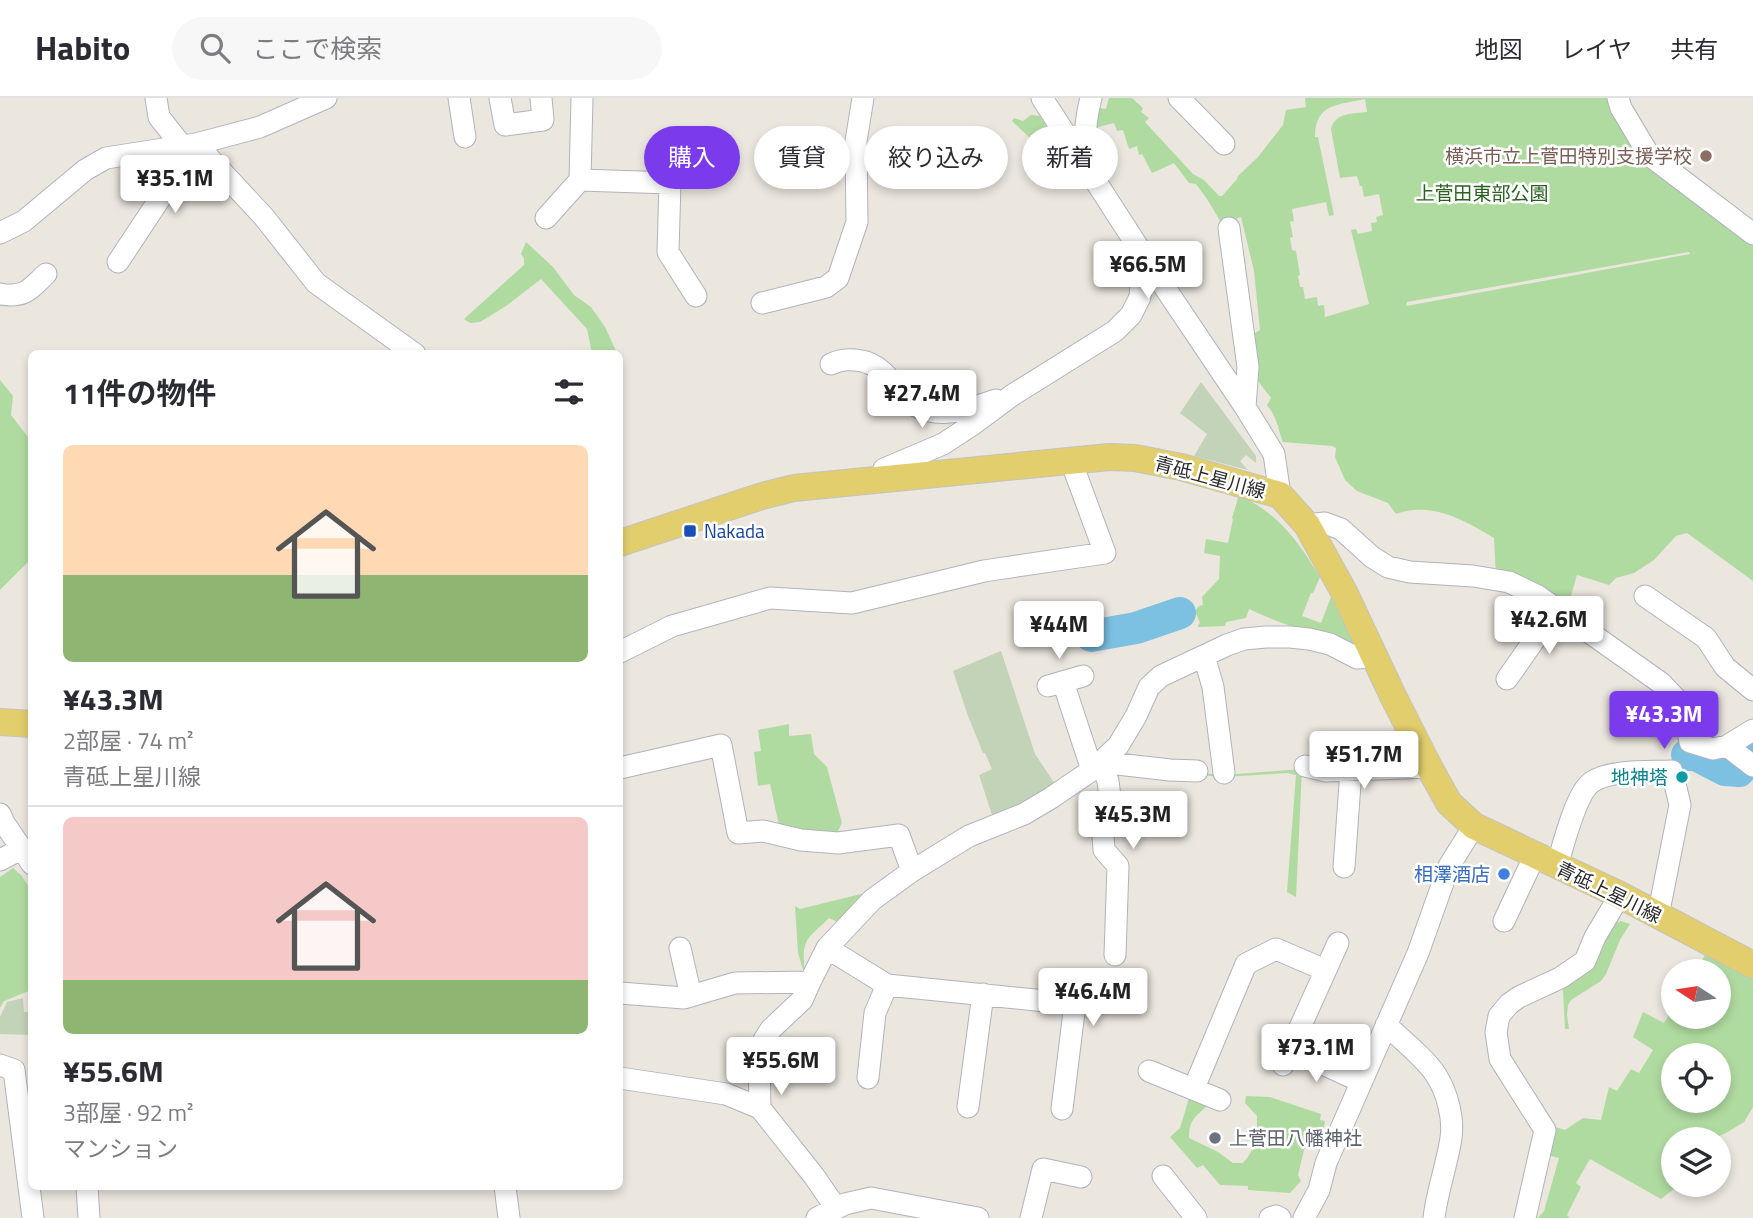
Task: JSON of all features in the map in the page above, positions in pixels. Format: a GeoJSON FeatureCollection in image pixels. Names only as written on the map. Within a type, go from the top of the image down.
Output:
{"type":"FeatureCollection","features":[{"type":"Feature","properties":{"kind":"main road","name":"青砥上星川線"},"geometry":{"type":"LineString","coordinates":[[623,542],[794,488],[1109,457],[1155,461],[1280,495],[1307,525],[1345,592],[1449,803],[1474,826],[1620,895],[1753,965]]}},
{"type":"Feature","properties":{"kind":"main road"},"geometry":{"type":"LineString","coordinates":[[0,722],[28,724]]}},
{"type":"Feature","properties":{"kind":"street"},"geometry":{"type":"LineString","coordinates":[[156,98],[159,117],[264,216],[316,283],[409,350]]}},
{"type":"Feature","properties":{"kind":"street"},"geometry":{"type":"LineString","coordinates":[[0,233],[24,221],[85,170],[106,158],[189,145],[260,127],[326,98]]}},
{"type":"Feature","properties":{"kind":"street"},"geometry":{"type":"LineString","coordinates":[[458,98],[465,137]]}},
{"type":"Feature","properties":{"kind":"street"},"geometry":{"type":"LineString","coordinates":[[500,98],[505,125],[544,120],[541,98]]}},
{"type":"Feature","properties":{"kind":"street"},"geometry":{"type":"LineString","coordinates":[[546,218],[580,180],[582,98]]}},
{"type":"Feature","properties":{"kind":"street"},"geometry":{"type":"LineString","coordinates":[[762,303],[826,287],[838,278],[857,222],[856,141],[863,98]]}},
{"type":"Feature","properties":{"kind":"street"},"geometry":{"type":"LineString","coordinates":[[1042,98],[1060,126]]}},
{"type":"Feature","properties":{"kind":"street"},"geometry":{"type":"LineString","coordinates":[[1086,126],[1091,98]]}},
{"type":"Feature","properties":{"kind":"street"},"geometry":{"type":"LineString","coordinates":[[1179,98],[1224,144]]}},
{"type":"Feature","properties":{"kind":"street"},"geometry":{"type":"LineString","coordinates":[[1618,98],[1626,118],[1649,155],[1753,234]]}},
{"type":"Feature","properties":{"kind":"street"},"geometry":{"type":"LineString","coordinates":[[118,262],[189,145]]}},
{"type":"Feature","properties":{"kind":"street"},"geometry":{"type":"LineString","coordinates":[[580,180],[670,183],[668,252],[696,296]]}},
{"type":"Feature","properties":{"kind":"street"},"geometry":{"type":"LineString","coordinates":[[1101,189],[1274,454],[1280,495]]}},
{"type":"Feature","properties":{"kind":"street"},"geometry":{"type":"LineString","coordinates":[[1229,228],[1248,367],[1245,407]]}},
{"type":"Feature","properties":{"kind":"street"},"geometry":{"type":"LineString","coordinates":[[881,480],[884,469],[943,444],[1014,394],[1115,331],[1131,314],[1140,297],[1141,281],[1149,264]]}},
{"type":"Feature","properties":{"kind":"street"},"geometry":{"type":"LineString","coordinates":[[0,294],[18,295],[27,291],[46,274]]}},
{"type":"Feature","properties":{"kind":"street"},"geometry":{"type":"LineString","coordinates":[[831,364],[843,359],[873,364],[916,406],[931,411],[966,410],[1014,394]]}},
{"type":"Feature","properties":{"kind":"street"},"geometry":{"type":"LineString","coordinates":[[623,651],[673,626],[770,598],[852,603],[984,571],[1105,553],[1071,461]]}},
{"type":"Feature","properties":{"kind":"street"},"geometry":{"type":"LineString","coordinates":[[1307,525],[1325,523],[1342,529],[1372,557],[1388,567],[1410,572],[1473,576],[1509,582],[1538,596],[1661,683],[1677,700],[1690,742]]}},
{"type":"Feature","properties":{"kind":"street"},"geometry":{"type":"LineString","coordinates":[[1645,596],[1706,638],[1725,667],[1753,691]]}},
{"type":"Feature","properties":{"kind":"street"},"geometry":{"type":"LineString","coordinates":[[1507,679],[1556,609]]}},
{"type":"Feature","properties":{"kind":"street"},"geometry":{"type":"LineString","coordinates":[[761,1108],[759,1059],[764,1040],[771,1029],[802,1000],[827,948],[872,900],[912,871],[969,836],[1024,814],[1096,766],[1118,746],[1149,687],[1161,676],[1244,639],[1290,637],[1330,644],[1357,658],[1375,657]]}},
{"type":"Feature","properties":{"kind":"street"},"geometry":{"type":"LineString","coordinates":[[1204,656],[1213,687],[1224,773]]}},
{"type":"Feature","properties":{"kind":"street"},"geometry":{"type":"LineString","coordinates":[[1064,682],[1096,766],[1108,781],[1111,805],[1102,821],[1104,850],[1118,866],[1115,954]]}},
{"type":"Feature","properties":{"kind":"street"},"geometry":{"type":"LineString","coordinates":[[1690,742],[1739,755],[1753,730]]}},
{"type":"Feature","properties":{"kind":"street"},"geometry":{"type":"LineString","coordinates":[[1658,916],[1680,805],[1672,771],[1673,759],[1690,742]]}},
{"type":"Feature","properties":{"kind":"street"},"geometry":{"type":"LineString","coordinates":[[623,767],[721,745],[738,833],[763,831],[801,840],[838,844],[899,835],[912,871]]}},
{"type":"Feature","properties":{"kind":"street"},"geometry":{"type":"LineString","coordinates":[[1096,766],[1198,771]]}},
{"type":"Feature","properties":{"kind":"street"},"geometry":{"type":"LineString","coordinates":[[1304,766],[1326,771],[1429,767]]}},
{"type":"Feature","properties":{"kind":"street"},"geometry":{"type":"LineString","coordinates":[[1344,867],[1351,770]]}},
{"type":"Feature","properties":{"kind":"street"},"geometry":{"type":"LineString","coordinates":[[1504,921],[1546,860],[1579,797],[1590,783],[1615,774],[1672,771]]}},
{"type":"Feature","properties":{"kind":"street"},"geometry":{"type":"LineString","coordinates":[[0,814],[24,846],[0,860]]}},
{"type":"Feature","properties":{"kind":"street"},"geometry":{"type":"LineString","coordinates":[[1304,1218],[1319,1190],[1326,1163],[1360,1081],[1418,953],[1449,866],[1474,826]]}},
{"type":"Feature","properties":{"kind":"street"},"geometry":{"type":"LineString","coordinates":[[1525,1218],[1545,1130],[1500,1059],[1496,1032],[1499,1016],[1519,997],[1560,978],[1585,961],[1595,937],[1620,895]]}},
{"type":"Feature","properties":{"kind":"street"},"geometry":{"type":"LineString","coordinates":[[1338,943],[1286,1057],[1360,1081]]}},
{"type":"Feature","properties":{"kind":"street"},"geometry":{"type":"LineString","coordinates":[[680,948],[691,996]]}},
{"type":"Feature","properties":{"kind":"street"},"geometry":{"type":"LineString","coordinates":[[827,948],[887,985],[1075,1004],[1062,1109]]}},
{"type":"Feature","properties":{"kind":"street"},"geometry":{"type":"LineString","coordinates":[[1194,1088],[1246,964],[1276,949],[1325,970]]}},
{"type":"Feature","properties":{"kind":"street"},"geometry":{"type":"LineString","coordinates":[[623,993],[684,998],[735,983],[810,982]]}},
{"type":"Feature","properties":{"kind":"street"},"geometry":{"type":"LineString","coordinates":[[870,1078],[875,1013],[887,985]]}},
{"type":"Feature","properties":{"kind":"street"},"geometry":{"type":"LineString","coordinates":[[969,1107],[983,994]]}},
{"type":"Feature","properties":{"kind":"street"},"geometry":{"type":"LineString","coordinates":[[1387,1025],[1436,1075],[1451,1115],[1451,1136],[1434,1218]]}},
{"type":"Feature","properties":{"kind":"street"},"geometry":{"type":"LineString","coordinates":[[0,1065],[14,1070],[28,1179]]}},
{"type":"Feature","properties":{"kind":"street"},"geometry":{"type":"LineString","coordinates":[[1149,1071],[1220,1100]]}},
{"type":"Feature","properties":{"kind":"street"},"geometry":{"type":"LineString","coordinates":[[623,1079],[726,1094],[761,1108],[814,1176],[845,1210]]}},
{"type":"Feature","properties":{"kind":"street"},"geometry":{"type":"LineString","coordinates":[[1290,1218],[1310,1183],[1326,1163]]}},
{"type":"Feature","properties":{"kind":"street"},"geometry":{"type":"LineString","coordinates":[[1031,1218],[1043,1170],[1081,1177]]}},
{"type":"Feature","properties":{"kind":"street"},"geometry":{"type":"LineString","coordinates":[[1163,1176],[1196,1218]]}},
{"type":"Feature","properties":{"kind":"street"},"geometry":{"type":"LineString","coordinates":[[29,1190],[33,1218]]}},
{"type":"Feature","properties":{"kind":"street"},"geometry":{"type":"LineString","coordinates":[[87,1190],[89,1218]]}},
{"type":"Feature","properties":{"kind":"street"},"geometry":{"type":"LineString","coordinates":[[506,1190],[509,1218]]}},
{"type":"Feature","properties":{"kind":"street"},"geometry":{"type":"LineString","coordinates":[[817,1218],[845,1210],[871,1198],[978,1218]]}},
{"type":"Feature","properties":{"kind":"street"},"geometry":{"type":"LineString","coordinates":[[1270,1218],[1280,1218]]}},
{"type":"Feature","properties":{"kind":"green space","name":"上菅田東部公園"},"geometry":{"type":"Polygon","coordinates":[[[1109,98],[1132,98],[1143,108],[1141,112],[1149,118],[1145,122],[1193,174],[1222,196],[1283,125],[1286,110],[1306,107],[1305,98],[1607,98],[1616,118],[1753,240],[1753,581],[1687,533],[1676,536],[1654,560],[1634,573],[1616,578],[1609,585],[1577,575],[1566,613],[1496,576],[1494,538],[1459,519],[1435,511],[1396,514],[1388,503],[1357,491],[1345,480],[1335,457],[1336,448],[1283,442],[1267,405],[1271,398],[1255,377],[1252,335],[1260,330],[1254,271],[1241,217],[1222,224],[1196,184],[1189,183],[1174,163],[1152,173],[1142,154],[1139,155],[1137,146],[1129,149],[1123,130],[1118,131],[1118,126],[1114,123],[1092,126],[1095,107],[1106,109],[1109,98]],[[1365,99],[1330,107],[1319,118],[1316,126],[1315,137],[1318,137],[1334,215],[1329,216],[1326,202],[1292,209],[1294,221],[1290,222],[1293,237],[1290,238],[1292,250],[1296,251],[1300,287],[1303,287],[1305,299],[1317,297],[1318,306],[1324,305],[1325,317],[1369,304],[1351,230],[1356,229],[1358,234],[1372,231],[1371,223],[1377,222],[1376,217],[1383,215],[1379,194],[1364,197],[1357,176],[1340,178],[1331,129],[1340,117],[1367,112],[1365,99]],[[1689,252],[1407,302],[1406,306],[1690,254],[1689,252]]]}},
{"type":"Feature","properties":{"kind":"green space"},"geometry":{"type":"Polygon","coordinates":[[[1031,115],[1040,116],[1046,126],[1022,126],[1022,130],[1012,121],[1014,118],[1023,121],[1031,115]]]}},
{"type":"Feature","properties":{"kind":"green space"},"geometry":{"type":"Polygon","coordinates":[[[526,242],[553,267],[574,295],[591,307],[605,327],[616,350],[591,350],[587,329],[541,279],[480,322],[470,323],[464,319],[524,265],[521,254],[526,242]]]}},
{"type":"Feature","properties":{"kind":"green space"},"geometry":{"type":"Polygon","coordinates":[[[0,380],[13,396],[11,415],[28,437],[28,562],[0,590],[0,380]]]}},
{"type":"Feature","properties":{"kind":"green space"},"geometry":{"type":"Polygon","coordinates":[[[1201,382],[1256,456],[1256,463],[1246,455],[1240,461],[1248,470],[1194,456],[1207,434],[1180,413],[1201,382]]]}},
{"type":"Feature","properties":{"kind":"green space"},"geometry":{"type":"Polygon","coordinates":[[[1239,495],[1277,520],[1320,577],[1302,616],[1321,623],[1331,597],[1334,597],[1359,649],[1249,609],[1246,618],[1226,622],[1225,626],[1198,627],[1200,623],[1195,611],[1203,605],[1202,597],[1219,579],[1220,556],[1204,553],[1206,539],[1228,543],[1239,495]]]}},
{"type":"Feature","properties":{"kind":"green space"},"geometry":{"type":"Polygon","coordinates":[[[1001,651],[1035,754],[1059,790],[994,821],[979,775],[992,769],[968,716],[953,671],[1001,651]]]}},
{"type":"Feature","properties":{"kind":"green space"},"geometry":{"type":"Polygon","coordinates":[[[789,724],[789,736],[811,734],[814,754],[827,767],[842,823],[833,841],[780,830],[770,784],[758,786],[754,752],[761,751],[758,730],[789,724]]]}},
{"type":"Feature","properties":{"kind":"green space"},"geometry":{"type":"Polygon","coordinates":[[[1302,769],[1296,897],[1287,892],[1296,775],[1287,773],[1224,777],[1199,773],[1225,775],[1302,769]]]}},
{"type":"Feature","properties":{"kind":"green space"},"geometry":{"type":"Polygon","coordinates":[[[13,868],[28,886],[28,991],[4,1001],[0,1008],[0,877],[13,868]]]}},
{"type":"Feature","properties":{"kind":"green space"},"geometry":{"type":"Polygon","coordinates":[[[869,892],[840,923],[829,918],[809,938],[804,948],[805,976],[798,953],[795,906],[800,909],[869,892]]]}},
{"type":"Feature","properties":{"kind":"green space"},"geometry":{"type":"Polygon","coordinates":[[[1621,921],[1630,924],[1606,974],[1601,981],[1571,1000],[1567,1015],[1569,1029],[1565,1029],[1563,990],[1566,984],[1612,925],[1621,921]]]}},
{"type":"Feature","properties":{"kind":"green space"},"geometry":{"type":"Polygon","coordinates":[[[1731,964],[1753,971],[1753,1107],[1744,1122],[1731,1130],[1731,1127],[1661,1127],[1661,1197],[1664,1197],[1661,1199],[1590,1159],[1576,1183],[1581,1187],[1567,1215],[1570,1218],[1538,1218],[1544,1211],[1559,1158],[1547,1155],[1555,1127],[1565,1130],[1583,1118],[1601,1120],[1609,1087],[1617,1091],[1631,1069],[1639,1073],[1653,1050],[1633,1037],[1643,1012],[1661,1021],[1661,1029],[1731,1029],[1731,964]]]}},
{"type":"Feature","properties":{"kind":"green space"},"geometry":{"type":"Polygon","coordinates":[[[23,998],[24,1012],[28,1012],[28,1035],[0,1034],[0,1017],[7,1002],[23,998]]]}},
{"type":"Feature","properties":{"kind":"green space"},"geometry":{"type":"Polygon","coordinates":[[[1190,1095],[1208,1105],[1194,1119],[1189,1138],[1218,1152],[1233,1163],[1243,1163],[1255,1141],[1257,1116],[1245,1103],[1246,1096],[1270,1097],[1321,1114],[1320,1120],[1325,1121],[1321,1146],[1316,1149],[1305,1146],[1298,1175],[1301,1181],[1290,1193],[1248,1190],[1248,1186],[1220,1185],[1203,1165],[1197,1168],[1170,1137],[1180,1128],[1190,1095]]]}},
{"type":"Feature","properties":{"kind":"waterway"},"geometry":{"type":"LineString","coordinates":[[1091,636],[1136,628],[1180,613]]}},
{"type":"Feature","properties":{"kind":"waterway"},"geometry":{"type":"LineString","coordinates":[[1687,755],[1696,755],[1725,770],[1739,771],[1753,754]]}},
{"type":"Feature","properties":{"kind":"place","name":"横浜市立上菅田特別支援学校"},"geometry":{"type":"Point","coordinates":[1706,156]}},
{"type":"Feature","properties":{"kind":"place","name":"Nakada"},"geometry":{"type":"Point","coordinates":[690,531]}},
{"type":"Feature","properties":{"kind":"place","name":"地神塔"},"geometry":{"type":"Point","coordinates":[1682,777]}},
{"type":"Feature","properties":{"kind":"place","name":"相澤酒店"},"geometry":{"type":"Point","coordinates":[1504,874]}},
{"type":"Feature","properties":{"kind":"place","name":"上菅田八幡神社"},"geometry":{"type":"Point","coordinates":[1215,1138]}}]}
